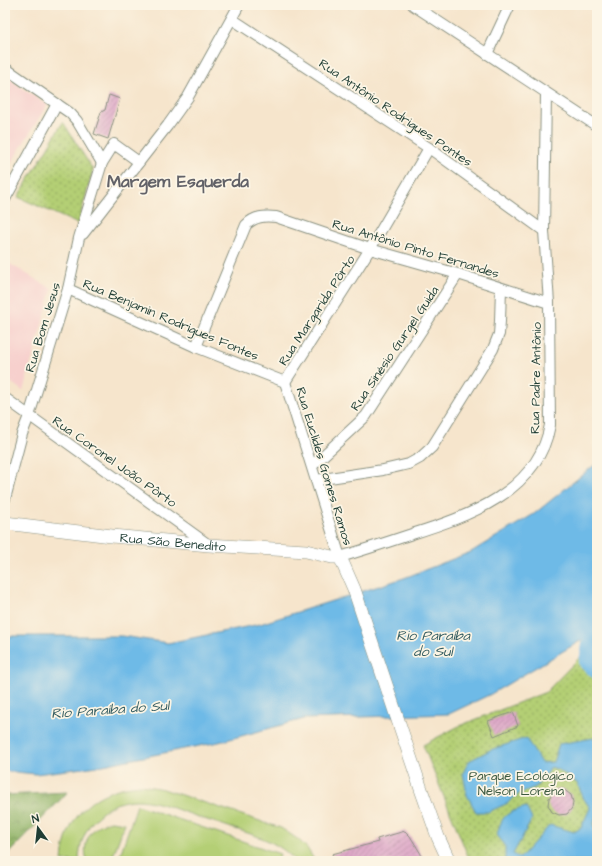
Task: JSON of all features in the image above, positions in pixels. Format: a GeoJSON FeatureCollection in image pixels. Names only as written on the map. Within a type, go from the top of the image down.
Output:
{"type":"FeatureCollection","features":[{"type":"Feature","properties":{"kind":"main road","name":"Rua São Benedito"},"geometry":{"type":"LineString","coordinates":[[5,523],[112,536],[209,545],[306,551],[332,557],[340,557]]}},
{"type":"Feature","properties":{"kind":"main road"},"geometry":{"type":"LineString","coordinates":[[340,557],[354,589],[410,755],[449,861]]}},
{"type":"Feature","properties":{"kind":"street"},"geometry":{"type":"LineString","coordinates":[[79,238],[168,126],[188,97],[239,5]]}},
{"type":"Feature","properties":{"kind":"street"},"geometry":{"type":"LineString","coordinates":[[413,5],[597,126]]}},
{"type":"Feature","properties":{"kind":"street"},"geometry":{"type":"LineString","coordinates":[[487,54],[510,5]]}},
{"type":"Feature","properties":{"kind":"street","name":"Rua Antônio Rodrigues Pontes"},"geometry":{"type":"LineString","coordinates":[[232,19],[429,148],[544,231]]}},
{"type":"Feature","properties":{"kind":"street"},"geometry":{"type":"LineString","coordinates":[[5,68],[70,113],[77,121],[102,163]]}},
{"type":"Feature","properties":{"kind":"street","name":"Rua Padre Antônio"},"geometry":{"type":"LineString","coordinates":[[340,557],[452,521],[503,496],[526,475],[540,455],[548,439],[550,425],[549,303],[544,231],[546,93]]}},
{"type":"Feature","properties":{"kind":"street"},"geometry":{"type":"LineString","coordinates":[[5,200],[57,104]]}},
{"type":"Feature","properties":{"kind":"street","name":"Rua Bom Jesus"},"geometry":{"type":"LineString","coordinates":[[5,499],[22,434],[29,416],[68,289],[79,238],[102,163],[114,144],[139,162]]}},
{"type":"Feature","properties":{"kind":"street","name":"Rua Margarida Pôrto"},"geometry":{"type":"LineString","coordinates":[[285,382],[370,249],[429,148]]}},
{"type":"Feature","properties":{"kind":"street","name":"Rua Antônio Pinto Fernandes"},"geometry":{"type":"LineString","coordinates":[[196,347],[246,225],[251,220],[258,217],[276,217],[370,249],[458,274],[549,303]]}},
{"type":"Feature","properties":{"kind":"street","name":"Rua Sinésio Gurgel Guida"},"geometry":{"type":"LineString","coordinates":[[312,466],[366,416],[458,274]]}},
{"type":"Feature","properties":{"kind":"street"},"geometry":{"type":"LineString","coordinates":[[316,480],[383,470],[409,464],[420,458],[432,447],[493,349],[499,334],[501,288]]}},
{"type":"Feature","properties":{"kind":"street","name":"Rua Benjamin Rodrigues Fontes"},"geometry":{"type":"LineString","coordinates":[[68,289],[196,347],[285,382]]}},
{"type":"Feature","properties":{"kind":"street","name":"Rua Euclides Gomes Ramos"},"geometry":{"type":"LineString","coordinates":[[285,382],[340,557]]}},
{"type":"Feature","properties":{"kind":"street","name":"Rua Coronel João Pôrto"},"geometry":{"type":"LineString","coordinates":[[5,398],[209,545]]}},
{"type":"Feature","properties":{"kind":"shaded area"},"geometry":{"type":"Polygon","coordinates":[[[5,76],[47,105],[5,173],[5,76]]]}},
{"type":"Feature","properties":{"kind":"shaded area"},"geometry":{"type":"Polygon","coordinates":[[[5,261],[52,289],[23,391],[5,378],[5,261]]]}},
{"type":"Feature","properties":{"kind":"green space"},"geometry":{"type":"Polygon","coordinates":[[[63,122],[93,170],[78,224],[18,197],[63,122]]]}},
{"type":"Feature","properties":{"kind":"green space","name":"Parque Ecológico Nelson Lorena"},"geometry":{"type":"Polygon","coordinates":[[[580,657],[597,671],[597,861],[470,861],[423,745],[459,726],[546,692],[580,657]]]}},
{"type":"Feature","properties":{"kind":"green space"},"geometry":{"type":"Polygon","coordinates":[[[141,785],[163,789],[281,828],[299,840],[307,848],[315,861],[295,861],[280,847],[250,834],[168,806],[136,800],[117,804],[107,809],[97,817],[86,832],[80,849],[79,861],[62,861],[64,845],[69,830],[76,818],[86,807],[97,798],[110,792],[125,787],[141,785]]]}},
{"type":"Feature","properties":{"kind":"green space"},"geometry":{"type":"Polygon","coordinates":[[[68,792],[5,857],[5,795],[68,792]]]}},
{"type":"Feature","properties":{"kind":"green space"},"geometry":{"type":"Polygon","coordinates":[[[137,805],[280,854],[278,861],[118,861],[137,805]]]}},
{"type":"Feature","properties":{"kind":"green space"},"geometry":{"type":"Polygon","coordinates":[[[111,821],[125,823],[111,861],[87,861],[87,841],[93,830],[104,823],[111,821]]]}},
{"type":"Feature","properties":{"kind":"water","name":"Rio Paraíba do Sul"},"geometry":{"type":"Polygon","coordinates":[[[597,463],[597,631],[491,694],[449,714],[304,719],[219,742],[98,766],[36,774],[5,771],[5,640],[11,636],[122,636],[168,643],[260,624],[404,578],[471,552],[534,514],[597,463]]]}},
{"type":"Feature","properties":{"kind":"water"},"geometry":{"type":"Polygon","coordinates":[[[526,738],[541,763],[553,762],[559,744],[593,738],[597,741],[597,815],[593,826],[597,831],[597,861],[505,861],[505,845],[497,835],[503,819],[509,813],[526,807],[532,819],[513,854],[520,858],[550,825],[574,832],[581,828],[590,808],[577,783],[559,770],[551,767],[536,787],[520,793],[508,803],[488,812],[476,812],[467,795],[463,773],[469,761],[490,750],[526,738]]]}},
{"type":"Feature","properties":{"kind":"building"},"geometry":{"type":"Polygon","coordinates":[[[109,95],[120,99],[108,139],[94,134],[101,112],[105,110],[109,95]]]}},
{"type":"Feature","properties":{"kind":"building"},"geometry":{"type":"Polygon","coordinates":[[[513,712],[518,726],[494,736],[488,721],[513,712]]]}},
{"type":"Feature","properties":{"kind":"building"},"geometry":{"type":"Polygon","coordinates":[[[563,789],[571,795],[573,802],[572,808],[567,814],[559,815],[552,812],[548,805],[549,798],[555,790],[563,789]]]}},
{"type":"Feature","properties":{"kind":"building"},"geometry":{"type":"Polygon","coordinates":[[[405,831],[410,836],[421,854],[422,861],[335,861],[332,854],[378,842],[377,839],[405,831]]]}},
{"type":"Feature","properties":{"kind":"waterway"},"geometry":{"type":"LineString","coordinates":[[597,608],[588,662],[597,670]]}},
{"type":"Feature","properties":{"kind":"district","name":"Margem Esquerda"},"geometry":{"type":"Point","coordinates":[178,181]}}]}
